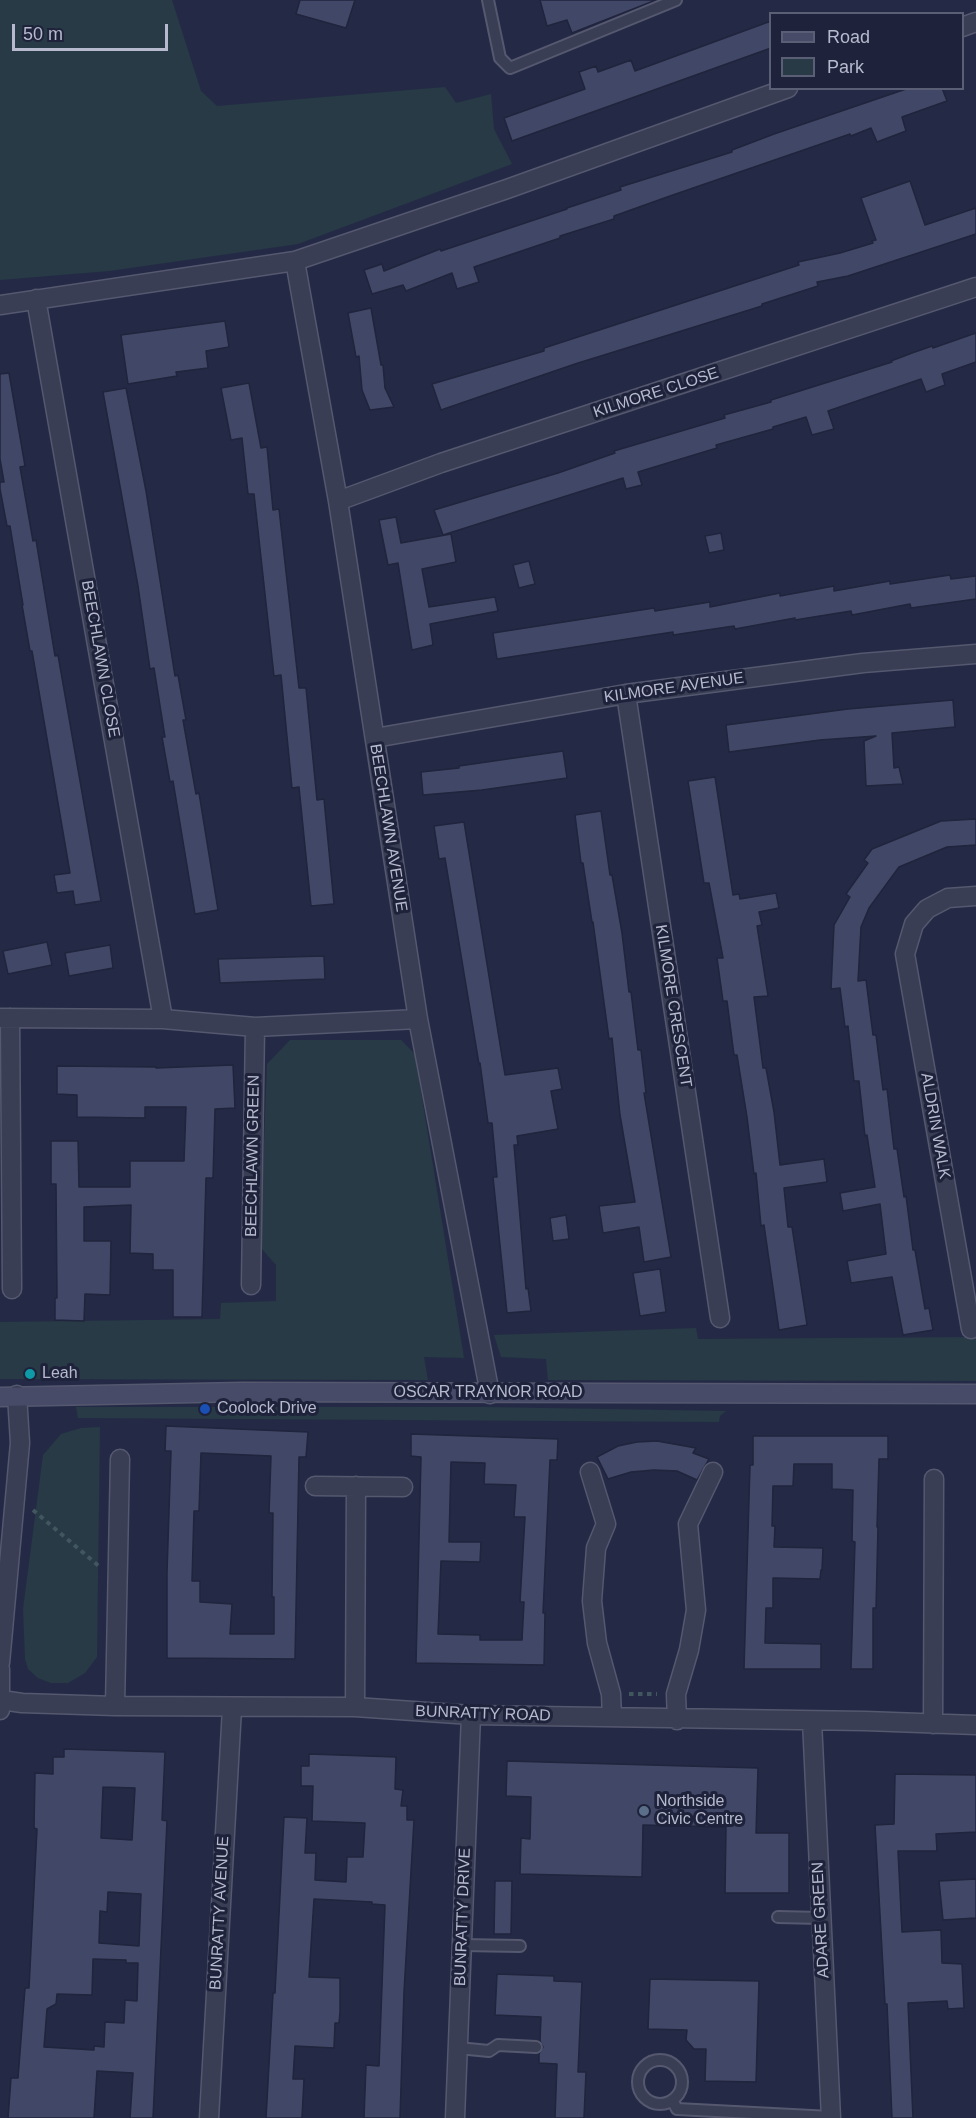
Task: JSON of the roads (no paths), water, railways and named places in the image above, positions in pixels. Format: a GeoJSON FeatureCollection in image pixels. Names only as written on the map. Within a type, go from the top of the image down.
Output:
{"type":"FeatureCollection","features":[{"type":"Feature","properties":{"kind":"main road","name":"OSCAR TRAYNOR ROAD"},"geometry":{"type":"LineString","coordinates":[[8,1396],[242,1392],[976,1394]]}},
{"type":"Feature","properties":{"kind":"street"},"geometry":{"type":"LineString","coordinates":[[0,305],[295,261],[507,189],[782,90]]}},
{"type":"Feature","properties":{"kind":"street","name":"BEECHLAWN AVENUE"},"geometry":{"type":"LineString","coordinates":[[295,261],[338,501],[418,1019],[490,1394]]}},
{"type":"Feature","properties":{"kind":"street","name":"KILMORE CLOSE"},"geometry":{"type":"LineString","coordinates":[[338,501],[453,460],[976,288]]}},
{"type":"Feature","properties":{"kind":"street","name":"BEECHLAWN CLOSE"},"geometry":{"type":"LineString","coordinates":[[36,299],[163,1019]]}},
{"type":"Feature","properties":{"kind":"street","name":"KILMORE AVENUE"},"geometry":{"type":"LineString","coordinates":[[375,738],[626,694],[863,663],[976,654]]}},
{"type":"Feature","properties":{"kind":"street","name":"KILMORE CRESCENT"},"geometry":{"type":"LineString","coordinates":[[626,694],[720,1318]]}},
{"type":"Feature","properties":{"kind":"street","name":"ALDRIN WALK"},"geometry":{"type":"LineString","coordinates":[[971,1329],[905,954],[914,924],[927,909],[948,898],[976,896]]}},
{"type":"Feature","properties":{"kind":"street"},"geometry":{"type":"LineString","coordinates":[[12,1288],[5,1018],[163,1019],[255,1027],[418,1019]]}},
{"type":"Feature","properties":{"kind":"street","name":"BEECHLAWN GREEN"},"geometry":{"type":"LineString","coordinates":[[251,1285],[255,1027]]}},
{"type":"Feature","properties":{"kind":"street"},"geometry":{"type":"LineString","coordinates":[[0,1664],[5,1561],[15,1508],[20,1443],[8,1396]]}},
{"type":"Feature","properties":{"kind":"street"},"geometry":{"type":"LineString","coordinates":[[114,1706],[120,1459]]}},
{"type":"Feature","properties":{"kind":"street"},"geometry":{"type":"LineString","coordinates":[[678,1720],[676,1694],[689,1650],[696,1610],[688,1524],[713,1472]]}},
{"type":"Feature","properties":{"kind":"street"},"geometry":{"type":"LineString","coordinates":[[590,1473],[606,1524],[596,1548],[592,1601],[597,1643],[611,1694],[612,1717]]}},
{"type":"Feature","properties":{"kind":"street"},"geometry":{"type":"LineString","coordinates":[[933,1724],[934,1479]]}},
{"type":"Feature","properties":{"kind":"street"},"geometry":{"type":"LineString","coordinates":[[315,1486],[403,1487]]}},
{"type":"Feature","properties":{"kind":"street"},"geometry":{"type":"LineString","coordinates":[[355,1707],[356,1486]]}},
{"type":"Feature","properties":{"kind":"street"},"geometry":{"type":"LineString","coordinates":[[0,1669],[1,1705]]}},
{"type":"Feature","properties":{"kind":"street","name":"BUNRATTY ROAD"},"geometry":{"type":"LineString","coordinates":[[1,1705],[22,1703],[232,1708],[355,1707],[471,1716],[865,1721],[976,1725]]}},
{"type":"Feature","properties":{"kind":"street","name":"BUNRATTY AVENUE"},"geometry":{"type":"LineString","coordinates":[[209,2118],[232,1708]]}},
{"type":"Feature","properties":{"kind":"street","name":"BUNRATTY DRIVE"},"geometry":{"type":"LineString","coordinates":[[455,2118],[471,1716]]}},
{"type":"Feature","properties":{"kind":"street","name":"ADARE GREEN"},"geometry":{"type":"LineString","coordinates":[[812,1721],[831,2117]]}},
{"type":"Feature","properties":{"kind":"lane"},"geometry":{"type":"LineString","coordinates":[[488,0],[500,58],[510,68],[676,0]]}},
{"type":"Feature","properties":{"kind":"lane"},"geometry":{"type":"LineString","coordinates":[[778,1917],[821,1918]]}},
{"type":"Feature","properties":{"kind":"lane"},"geometry":{"type":"LineString","coordinates":[[462,1946],[520,1946]]}},
{"type":"Feature","properties":{"kind":"lane"},"geometry":{"type":"LineString","coordinates":[[458,2048],[489,2051],[498,2045],[536,2047]]}},
{"type":"Feature","properties":{"kind":"lane"},"geometry":{"type":"LineString","coordinates":[[664,2060],[676,2067],[681,2080],[677,2095],[672,2100],[659,2103],[646,2098],[641,2093],[638,2079],[640,2072],[650,2062],[664,2060]]}},
{"type":"Feature","properties":{"kind":"lane"},"geometry":{"type":"LineString","coordinates":[[672,2100],[677,2109],[831,2117]]}},
{"type":"Feature","properties":{"kind":"place","name":"Leah"},"geometry":{"type":"Point","coordinates":[30,1374]}},
{"type":"Feature","properties":{"kind":"place","name":"Coolock Drive"},"geometry":{"type":"Point","coordinates":[205,1409]}},
{"type":"Feature","properties":{"kind":"place","name":"Northside Civic Centre"},"geometry":{"type":"Point","coordinates":[644,1811]}}]}
